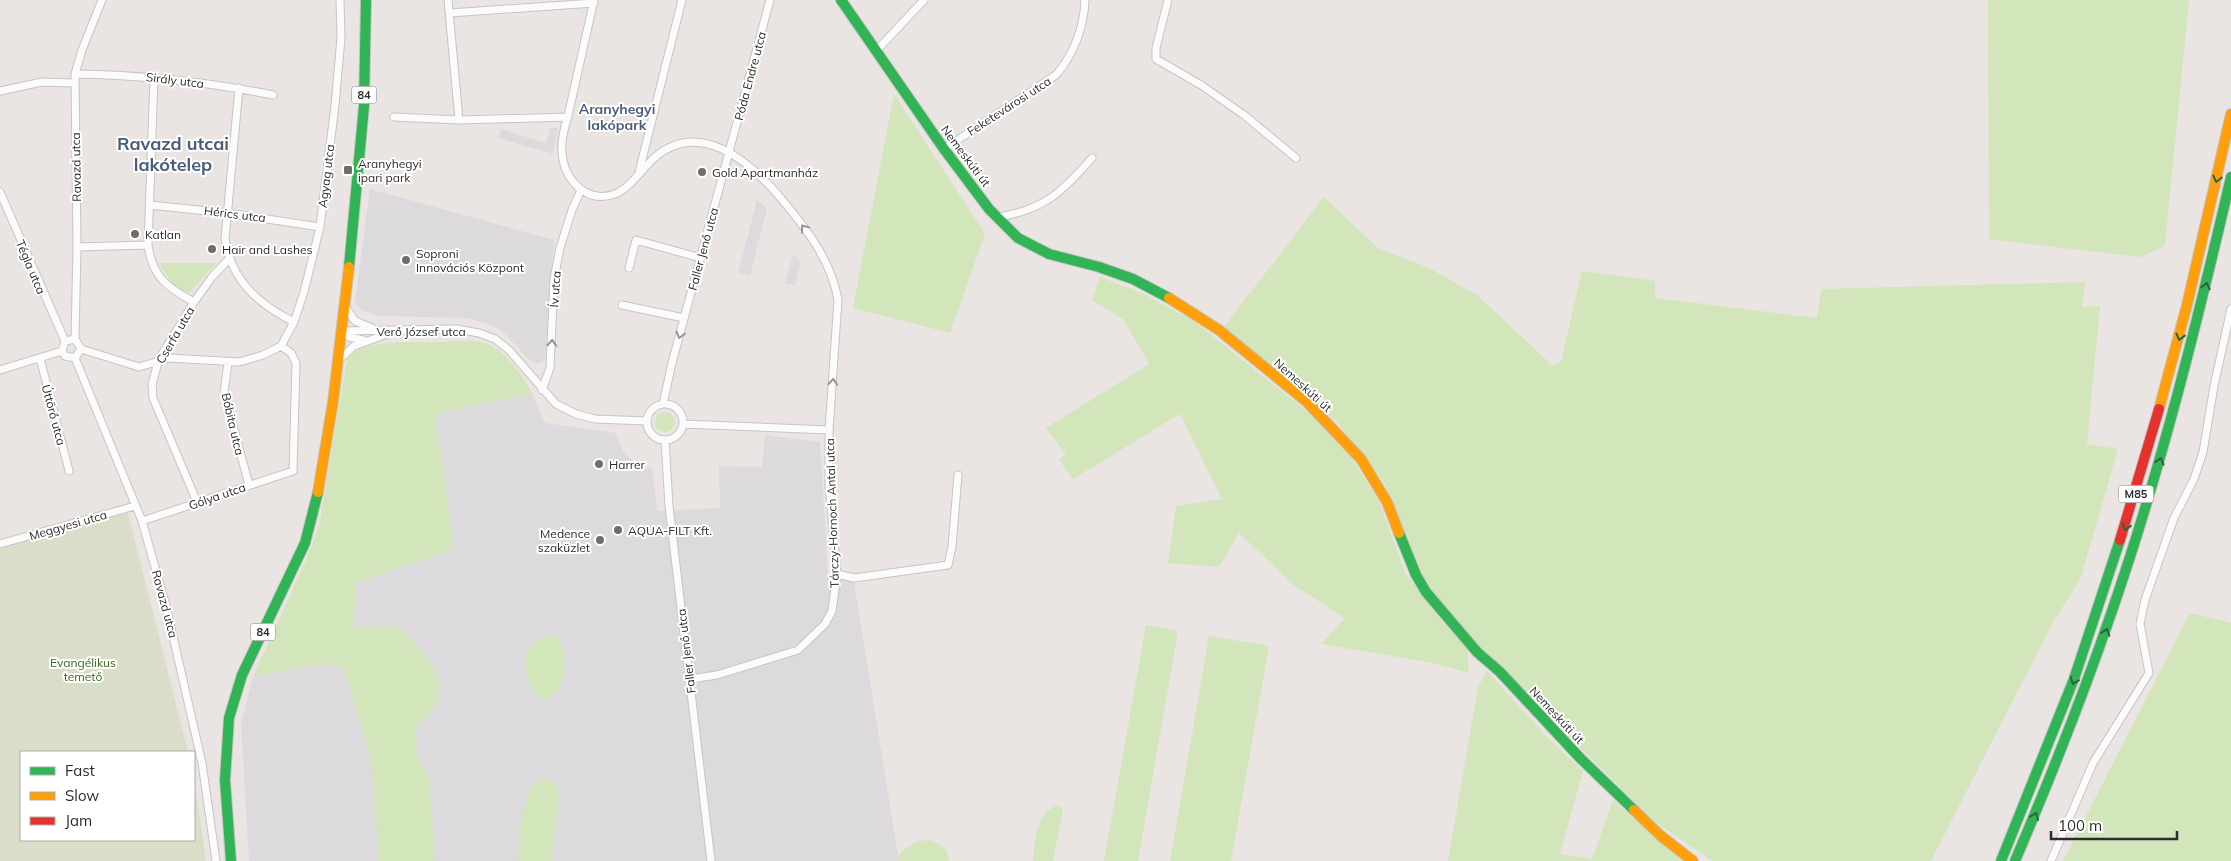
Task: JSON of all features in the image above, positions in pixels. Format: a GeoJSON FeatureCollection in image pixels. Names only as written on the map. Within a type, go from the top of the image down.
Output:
{"type":"FeatureCollection","features":[{"type":"Feature","properties":{"kind":"main road","name":"84"},"geometry":{"type":"LineString","coordinates":[[231,861],[224,772],[228,720],[242,675],[290,578],[311,522],[338,363],[354,226],[366,70],[366,0]]}},
{"type":"Feature","properties":{"kind":"main road","name":"Nemeskúti út"},"geometry":{"type":"LineString","coordinates":[[841,0],[944,149],[998,217],[1018,238],[1038,250],[1099,266],[1133,279],[1179,302],[1219,330],[1306,402],[1361,459],[1372,475],[1387,502],[1416,574],[1426,592],[1477,652],[1500,672],[1581,759],[1661,836],[1692,861]]}},
{"type":"Feature","properties":{"kind":"main road","name":"M85"},"geometry":{"type":"LineString","coordinates":[[2001,861],[2084,655],[2129,520],[2182,330],[2231,114]]}},
{"type":"Feature","properties":{"kind":"main road","name":"M85"},"geometry":{"type":"LineString","coordinates":[[2015,861],[2071,727],[2139,533],[2181,385],[2231,177]]}},
{"type":"Feature","properties":{"kind":"street","name":"Ravazd utca"},"geometry":{"type":"LineString","coordinates":[[75,339],[77,247],[75,74],[82,50],[102,0]]}},
{"type":"Feature","properties":{"kind":"street","name":"Agyag utca"},"geometry":{"type":"LineString","coordinates":[[281,346],[294,322],[304,292],[320,227],[335,106],[341,38],[340,0]]}},
{"type":"Feature","properties":{"kind":"street"},"geometry":{"type":"LineString","coordinates":[[448,0],[459,120]]}},
{"type":"Feature","properties":{"kind":"street"},"geometry":{"type":"LineString","coordinates":[[639,172],[682,0]]}},
{"type":"Feature","properties":{"kind":"street","name":"Póda Endre utca"},"geometry":{"type":"LineString","coordinates":[[730,153],[770,0]]}},
{"type":"Feature","properties":{"kind":"street"},"geometry":{"type":"LineString","coordinates":[[876,51],[924,0]]}},
{"type":"Feature","properties":{"kind":"street","name":"Feketevárosi utca"},"geometry":{"type":"LineString","coordinates":[[944,149],[1056,75],[1067,60],[1083,25],[1085,0]]}},
{"type":"Feature","properties":{"kind":"street"},"geometry":{"type":"LineString","coordinates":[[1168,0],[1156,48],[1156,59],[1201,85],[1244,115],[1296,158]]}},
{"type":"Feature","properties":{"kind":"street"},"geometry":{"type":"LineString","coordinates":[[450,13],[594,1],[561,152],[569,177],[581,190]]}},
{"type":"Feature","properties":{"kind":"street","name":"Sirály utca"},"geometry":{"type":"LineString","coordinates":[[75,74],[127,75],[239,88],[273,95]]}},
{"type":"Feature","properties":{"kind":"street"},"geometry":{"type":"LineString","coordinates":[[154,78],[148,244],[150,258],[162,280],[171,290],[194,302]]}},
{"type":"Feature","properties":{"kind":"street"},"geometry":{"type":"LineString","coordinates":[[0,91],[42,82],[75,83]]}},
{"type":"Feature","properties":{"kind":"street"},"geometry":{"type":"LineString","coordinates":[[239,88],[225,239],[228,260],[238,276],[256,297],[279,314],[294,322]]}},
{"type":"Feature","properties":{"kind":"street"},"geometry":{"type":"LineString","coordinates":[[394,117],[459,120],[568,117]]}},
{"type":"Feature","properties":{"kind":"street","name":"Tárczy-Hornoch Antal utca"},"geometry":{"type":"LineString","coordinates":[[581,190],[589,196],[616,194],[666,149],[678,144],[694,142],[712,144],[730,153],[768,184],[789,208],[818,247],[835,278],[838,300],[829,430],[829,484],[837,574],[832,611],[825,624],[798,650],[716,675],[690,679]]}},
{"type":"Feature","properties":{"kind":"street","name":"Faller Jenő utca"},"geometry":{"type":"LineString","coordinates":[[663,404],[684,318],[730,153]]}},
{"type":"Feature","properties":{"kind":"street"},"geometry":{"type":"LineString","coordinates":[[998,217],[1029,211],[1046,202],[1061,192],[1092,158]]}},
{"type":"Feature","properties":{"kind":"street","name":"Ív utca"},"geometry":{"type":"LineString","coordinates":[[542,390],[550,368],[554,279],[560,248],[572,210],[581,190]]}},
{"type":"Feature","properties":{"kind":"street","name":"Tégla utca"},"geometry":{"type":"LineString","coordinates":[[0,192],[65,341]]}},
{"type":"Feature","properties":{"kind":"street","name":"Hérics utca"},"geometry":{"type":"LineString","coordinates":[[150,205],[227,213],[320,227]]}},
{"type":"Feature","properties":{"kind":"street"},"geometry":{"type":"LineString","coordinates":[[629,268],[636,240],[701,258]]}},
{"type":"Feature","properties":{"kind":"street"},"geometry":{"type":"LineString","coordinates":[[77,247],[148,244]]}},
{"type":"Feature","properties":{"kind":"street","name":"Cserfa utca"},"geometry":{"type":"LineString","coordinates":[[197,502],[153,398],[152,384],[159,359],[194,302],[212,277],[228,260]]}},
{"type":"Feature","properties":{"kind":"street"},"geometry":{"type":"LineString","coordinates":[[622,305],[684,318]]}},
{"type":"Feature","properties":{"kind":"street"},"geometry":{"type":"LineString","coordinates":[[345,306],[352,318],[362,326],[398,331]]}},
{"type":"Feature","properties":{"kind":"street"},"geometry":{"type":"LineString","coordinates":[[2051,861],[2092,763],[2148,673],[2140,624],[2146,600],[2174,518],[2194,479],[2203,452],[2214,386],[2231,309]]}},
{"type":"Feature","properties":{"kind":"street","name":"Verő József utca"},"geometry":{"type":"LineString","coordinates":[[341,331],[457,329],[480,332],[495,339],[509,350],[556,404],[576,414],[595,419],[647,421]]}},
{"type":"Feature","properties":{"kind":"street"},"geometry":{"type":"LineString","coordinates":[[341,331],[349,337],[364,340]]}},
{"type":"Feature","properties":{"kind":"street"},"geometry":{"type":"LineString","coordinates":[[338,363],[350,349],[364,340],[398,331]]}},
{"type":"Feature","properties":{"kind":"street"},"geometry":{"type":"LineString","coordinates":[[62,351],[65,341],[75,339],[81,349],[139,367],[159,359],[180,358],[228,363],[253,359],[281,346]]}},
{"type":"Feature","properties":{"kind":"street","name":"Gólya utca"},"geometry":{"type":"LineString","coordinates":[[142,522],[249,484],[293,471],[296,363],[291,354],[281,346]]}},
{"type":"Feature","properties":{"kind":"street"},"geometry":{"type":"LineString","coordinates":[[62,351],[66,356],[75,358],[81,349]]}},
{"type":"Feature","properties":{"kind":"street"},"geometry":{"type":"LineString","coordinates":[[0,370],[62,351]]}},
{"type":"Feature","properties":{"kind":"street","name":"Úttörő utca"},"geometry":{"type":"LineString","coordinates":[[40,358],[69,471]]}},
{"type":"Feature","properties":{"kind":"street","name":"Ravazd utca"},"geometry":{"type":"LineString","coordinates":[[75,358],[142,522],[166,606],[191,707],[202,763],[216,861]]}},
{"type":"Feature","properties":{"kind":"street","name":"Bóbita utca"},"geometry":{"type":"LineString","coordinates":[[228,363],[224,392],[226,407],[249,484]]}},
{"type":"Feature","properties":{"kind":"street"},"geometry":{"type":"LineString","coordinates":[[663,404],[678,410],[683,424],[679,434],[665,440],[654,436],[648,427],[647,421],[654,408],[663,404]]}},
{"type":"Feature","properties":{"kind":"street","name":"Tárczy-Hornoch Antal utca"},"geometry":{"type":"LineString","coordinates":[[683,424],[829,430]]}},
{"type":"Feature","properties":{"kind":"street","name":"Faller Jenő utca"},"geometry":{"type":"LineString","coordinates":[[665,440],[668,497],[711,861]]}},
{"type":"Feature","properties":{"kind":"street"},"geometry":{"type":"LineString","coordinates":[[837,574],[854,578],[948,565],[952,547],[958,475]]}},
{"type":"Feature","properties":{"kind":"street","name":"Meggyesi utca"},"geometry":{"type":"LineString","coordinates":[[0,544],[135,506]]}},
{"type":"Feature","properties":{"kind":"shaded area"},"geometry":{"type":"Polygon","coordinates":[[[550,128],[558,128],[553,154],[498,138],[501,129],[546,143],[550,128]]]}},
{"type":"Feature","properties":{"kind":"shaded area"},"geometry":{"type":"Polygon","coordinates":[[[370,189],[554,240],[545,360],[539,364],[531,361],[504,333],[492,325],[467,318],[380,316],[361,310],[355,304],[370,189]]]}},
{"type":"Feature","properties":{"kind":"shaded area"},"geometry":{"type":"Polygon","coordinates":[[[757,200],[767,209],[750,276],[738,273],[757,200]]]}},
{"type":"Feature","properties":{"kind":"shaded area"},"geometry":{"type":"Polygon","coordinates":[[[793,254],[801,262],[795,286],[785,283],[793,254]]]}},
{"type":"Feature","properties":{"kind":"shaded area"},"geometry":{"type":"Polygon","coordinates":[[[532,393],[545,423],[616,433],[623,451],[640,468],[652,467],[657,511],[720,508],[719,466],[762,467],[765,435],[820,442],[828,574],[854,582],[899,861],[249,861],[241,723],[253,677],[343,659],[354,636],[356,583],[454,549],[435,414],[532,393]]]}},
{"type":"Feature","properties":{"kind":"green space"},"geometry":{"type":"Polygon","coordinates":[[[1988,0],[2189,0],[2165,246],[2140,257],[1989,239],[1988,0]]]}},
{"type":"Feature","properties":{"kind":"green space"},"geometry":{"type":"Polygon","coordinates":[[[894,94],[985,234],[950,333],[853,308],[894,94]]]}},
{"type":"Feature","properties":{"kind":"green space"},"geometry":{"type":"Polygon","coordinates":[[[1324,197],[1379,249],[1427,267],[1477,295],[1552,365],[1561,362],[1582,271],[1655,281],[1655,298],[1817,318],[1821,289],[2085,282],[2082,307],[2100,306],[2087,444],[2118,449],[2080,580],[2054,620],[1931,861],[1712,861],[1653,820],[1473,641],[1417,570],[1384,482],[1336,421],[1223,328],[1324,197]]]}},
{"type":"Feature","properties":{"kind":"green space"},"geometry":{"type":"Polygon","coordinates":[[[158,263],[216,263],[189,293],[176,289],[158,263]]]}},
{"type":"Feature","properties":{"kind":"green space"},"geometry":{"type":"Polygon","coordinates":[[[1100,277],[1144,294],[1194,321],[1309,413],[1352,459],[1378,499],[1406,574],[1439,618],[1467,649],[1469,673],[1428,662],[1321,644],[1345,618],[1295,586],[1239,533],[1219,567],[1168,563],[1176,506],[1222,499],[1180,414],[1073,479],[1059,460],[1066,454],[1046,428],[1149,364],[1124,320],[1092,300],[1100,277]]]}},
{"type":"Feature","properties":{"kind":"green space"},"geometry":{"type":"Polygon","coordinates":[[[480,342],[497,349],[511,362],[532,393],[435,414],[454,549],[356,583],[354,628],[383,625],[400,629],[432,665],[440,685],[435,706],[416,727],[417,756],[429,778],[435,861],[379,861],[371,759],[344,670],[338,666],[315,665],[253,677],[319,527],[347,360],[354,353],[375,344],[480,342]]]}},
{"type":"Feature","properties":{"kind":"green space"},"geometry":{"type":"Polygon","coordinates":[[[665,412],[672,415],[675,422],[672,429],[665,432],[658,429],[655,422],[658,415],[665,412]]]}},
{"type":"Feature","properties":{"kind":"green space","name":"Evangélikus temető"},"geometry":{"type":"Polygon","coordinates":[[[128,513],[188,751],[20,751],[20,841],[195,841],[195,787],[206,861],[0,861],[0,548],[128,513]]]}},
{"type":"Feature","properties":{"kind":"green space"},"geometry":{"type":"Polygon","coordinates":[[[2190,613],[2231,623],[2231,861],[2063,861],[2190,613]]]}},
{"type":"Feature","properties":{"kind":"green space"},"geometry":{"type":"Polygon","coordinates":[[[1146,625],[1178,631],[1138,861],[1104,861],[1146,625]]]}},
{"type":"Feature","properties":{"kind":"green space"},"geometry":{"type":"Polygon","coordinates":[[[554,634],[560,640],[563,649],[564,671],[557,692],[550,698],[541,700],[528,681],[525,661],[527,652],[533,644],[542,638],[554,634]]]}},
{"type":"Feature","properties":{"kind":"green space"},"geometry":{"type":"Polygon","coordinates":[[[1209,636],[1269,646],[1231,861],[1170,861],[1209,636]]]}},
{"type":"Feature","properties":{"kind":"green space"},"geometry":{"type":"Polygon","coordinates":[[[1487,671],[1550,740],[1583,771],[1560,854],[1592,859],[1613,800],[1685,861],[1448,861],[1478,687],[1487,671]]]}},
{"type":"Feature","properties":{"kind":"green space"},"geometry":{"type":"Polygon","coordinates":[[[547,779],[555,783],[559,793],[552,861],[518,861],[520,826],[530,788],[534,783],[547,779]]]}},
{"type":"Feature","properties":{"kind":"green space"},"geometry":{"type":"Polygon","coordinates":[[[1059,805],[1063,809],[1053,861],[1033,861],[1036,836],[1041,821],[1045,814],[1059,805]]]}},
{"type":"Feature","properties":{"kind":"green space"},"geometry":{"type":"Polygon","coordinates":[[[928,840],[946,849],[949,861],[899,861],[898,856],[908,847],[928,840]]]}},
{"type":"Feature","properties":{"kind":"traffic: fast"},"geometry":{"type":"LineString","coordinates":[[349,267],[364,106],[366,0]]}},
{"type":"Feature","properties":{"kind":"traffic: fast"},"geometry":{"type":"LineString","coordinates":[[841,0],[944,149],[989,209],[1018,238],[1049,254],[1099,267],[1133,279],[1169,298]]}},
{"type":"Feature","properties":{"kind":"traffic: fast"},"geometry":{"type":"LineString","coordinates":[[2015,861],[2078,706],[2130,558],[2177,396],[2231,177]]}},
{"type":"Feature","properties":{"kind":"traffic: fast"},"geometry":{"type":"LineString","coordinates":[[231,861],[225,780],[229,718],[242,675],[305,543],[318,492]]}},
{"type":"Feature","properties":{"kind":"traffic: fast"},"geometry":{"type":"LineString","coordinates":[[1399,533],[1416,575],[1426,592],[1477,652],[1500,672],[1581,759],[1634,810]]}},
{"type":"Feature","properties":{"kind":"traffic: fast"},"geometry":{"type":"LineString","coordinates":[[2001,861],[2074,679],[2120,540]]}},
{"type":"Feature","properties":{"kind":"traffic: slow"},"geometry":{"type":"LineString","coordinates":[[2159,409],[2187,305],[2231,114]]}},
{"type":"Feature","properties":{"kind":"traffic: slow"},"geometry":{"type":"LineString","coordinates":[[318,492],[333,402],[349,267]]}},
{"type":"Feature","properties":{"kind":"traffic: slow"},"geometry":{"type":"LineString","coordinates":[[1169,298],[1219,330],[1307,402],[1361,459],[1387,502],[1399,533]]}},
{"type":"Feature","properties":{"kind":"traffic: slow"},"geometry":{"type":"LineString","coordinates":[[1634,810],[1661,836],[1693,861]]}},
{"type":"Feature","properties":{"kind":"traffic: jam"},"geometry":{"type":"LineString","coordinates":[[2120,540],[2159,409]]}},
{"type":"Feature","properties":{"kind":"place","name":"Aranyhegyi ipari park"},"geometry":{"type":"Point","coordinates":[348,170]}},
{"type":"Feature","properties":{"kind":"place","name":"Gold Apartmanház"},"geometry":{"type":"Point","coordinates":[702,172]}},
{"type":"Feature","properties":{"kind":"place","name":"Katlan"},"geometry":{"type":"Point","coordinates":[135,234]}},
{"type":"Feature","properties":{"kind":"place","name":"Hair and Lashes"},"geometry":{"type":"Point","coordinates":[212,249]}},
{"type":"Feature","properties":{"kind":"place","name":"Soproni Innovációs Központ"},"geometry":{"type":"Point","coordinates":[406,260]}},
{"type":"Feature","properties":{"kind":"place","name":"Harrer"},"geometry":{"type":"Point","coordinates":[599,464]}},
{"type":"Feature","properties":{"kind":"place","name":"AQUA-FILT Kft."},"geometry":{"type":"Point","coordinates":[618,530]}},
{"type":"Feature","properties":{"kind":"place","name":"Medence szaküzlet"},"geometry":{"type":"Point","coordinates":[600,540]}},
{"type":"Feature","properties":{"kind":"district","name":"Aranyhegyi lakópark"},"geometry":{"type":"Point","coordinates":[617,118]}},
{"type":"Feature","properties":{"kind":"district","name":"Ravazd utcai lakótelep"},"geometry":{"type":"Point","coordinates":[173,153]}}]}
